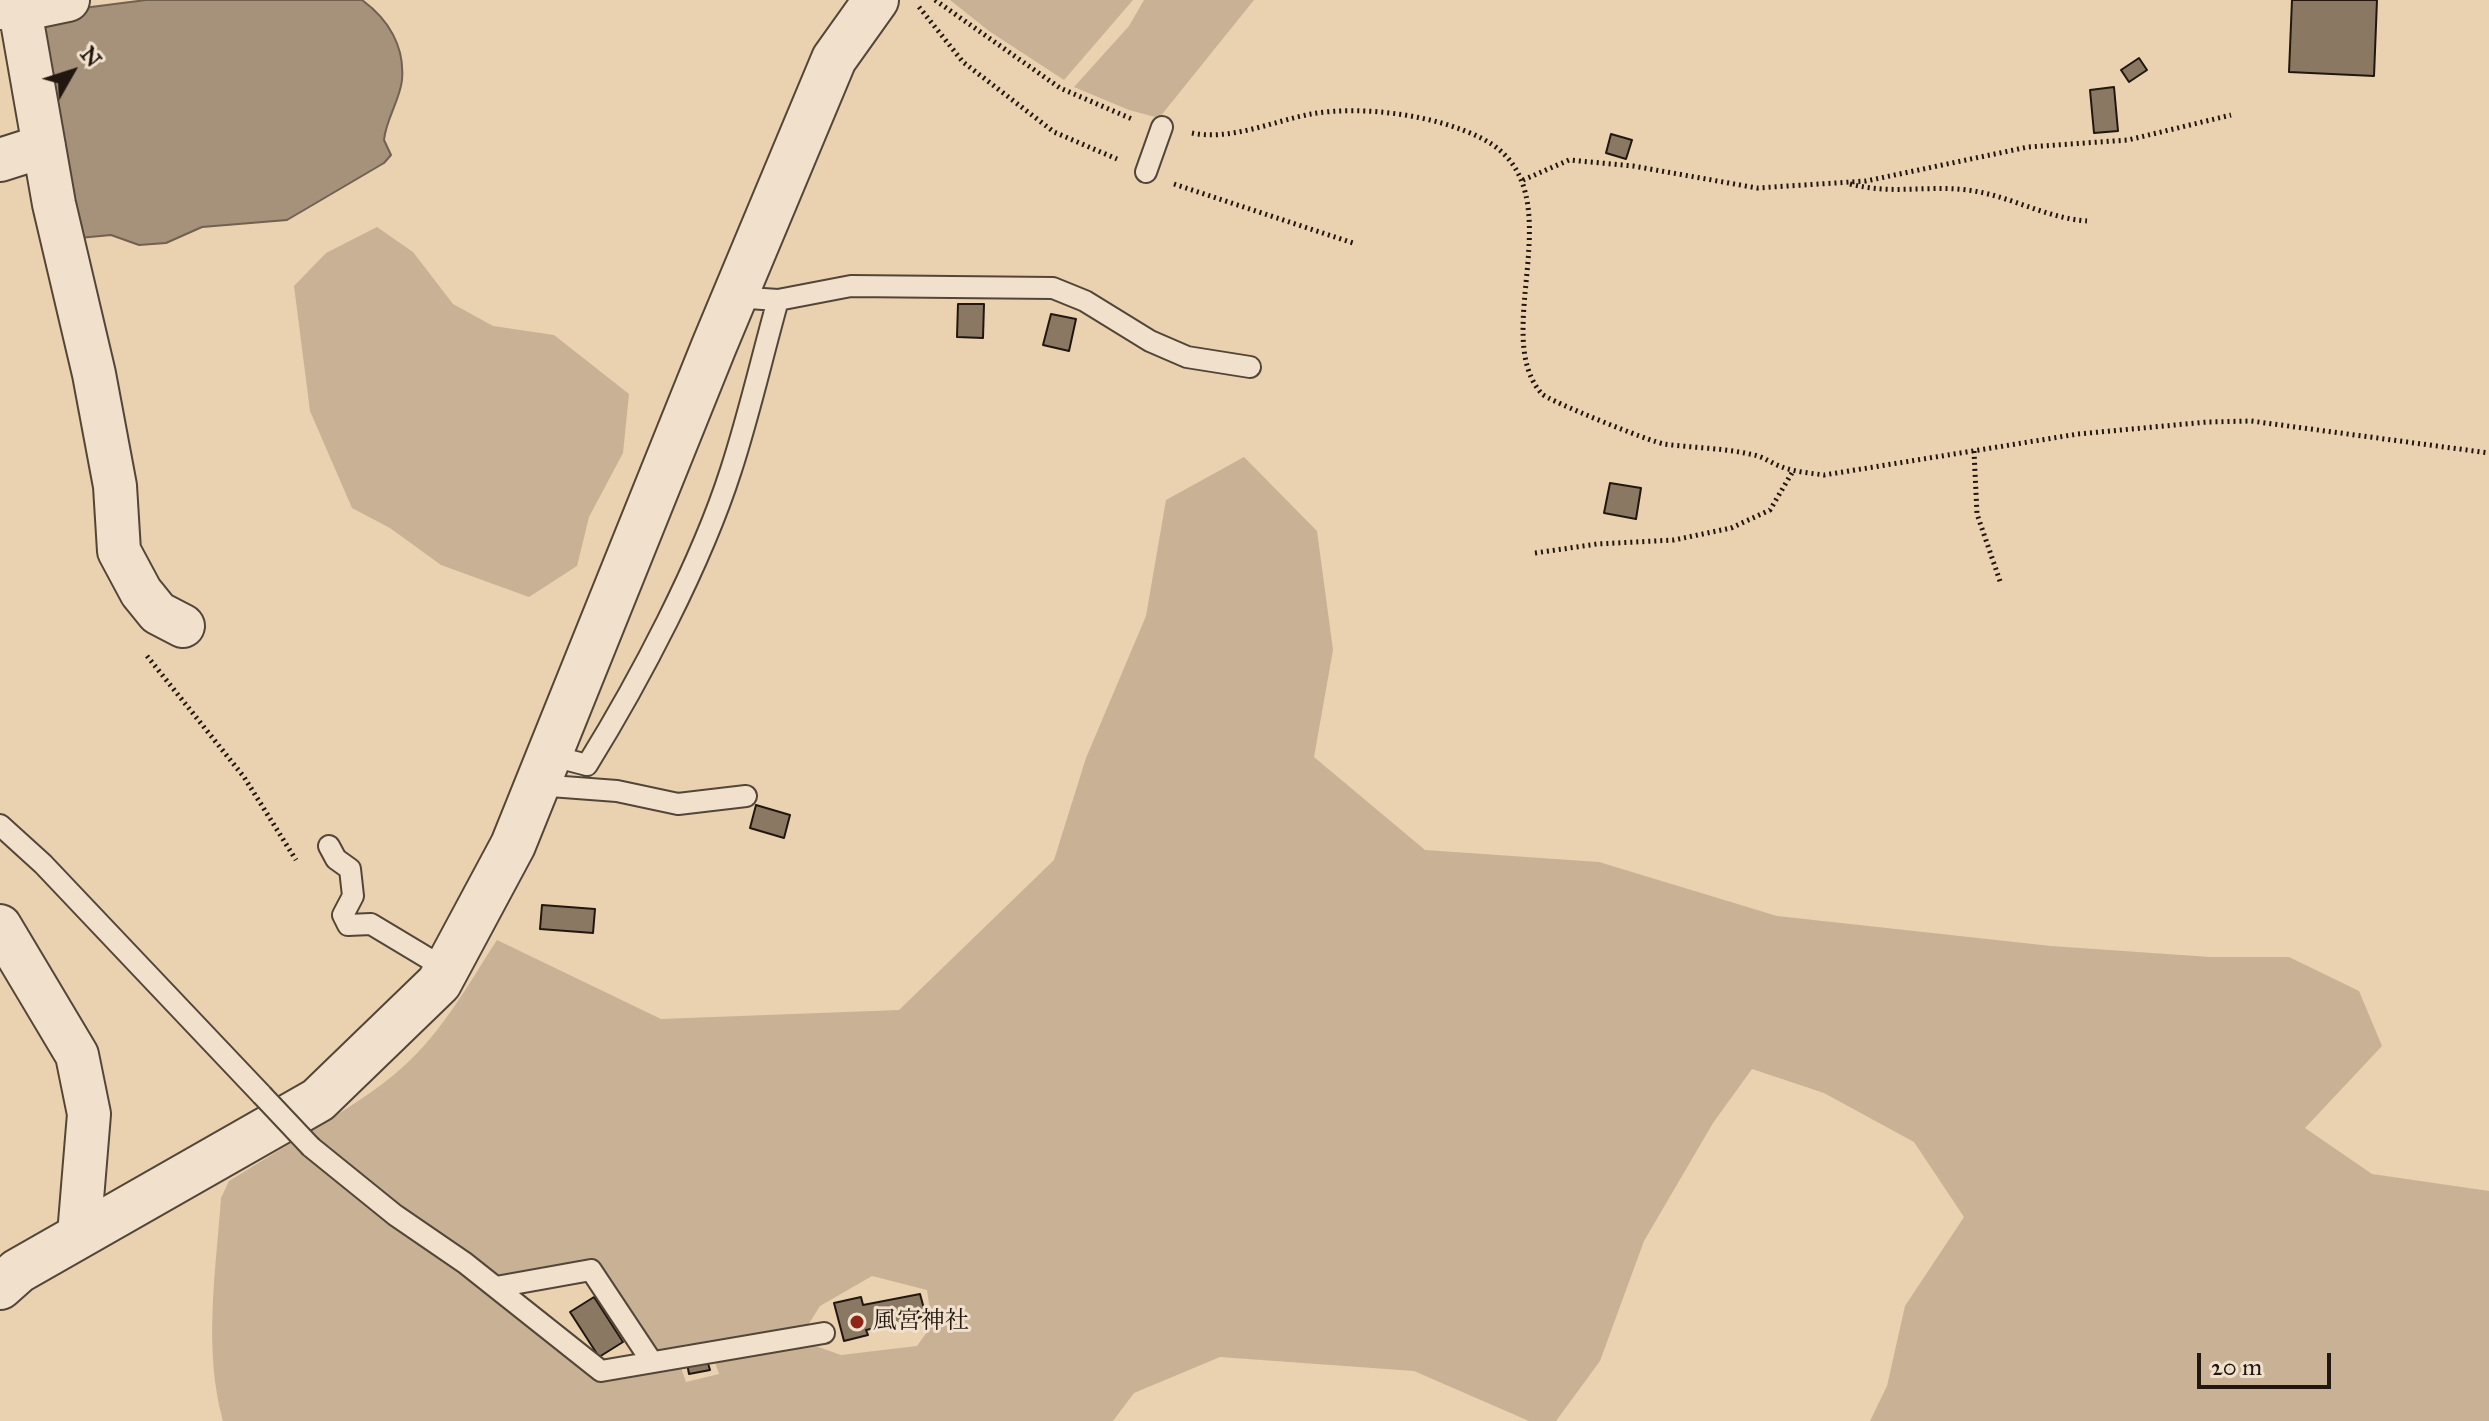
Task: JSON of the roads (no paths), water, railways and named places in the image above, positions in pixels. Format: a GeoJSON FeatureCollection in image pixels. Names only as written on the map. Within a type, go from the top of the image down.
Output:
{"type":"FeatureCollection","features":[{"type":"Feature","properties":{"kind":"street"},"geometry":{"type":"LineString","coordinates":[[68,0],[10,9],[44,146],[115,486],[119,551],[141,592],[170,619]]}},
{"type":"Feature","properties":{"kind":"street"},"geometry":{"type":"LineString","coordinates":[[0,1287],[18,1271],[79,1235],[318,1100],[439,983],[513,845],[734,297],[834,59],[876,0]]}},
{"type":"Feature","properties":{"kind":"street"},"geometry":{"type":"LineString","coordinates":[[0,160],[44,146]]}},
{"type":"Feature","properties":{"kind":"street"},"geometry":{"type":"LineString","coordinates":[[0,926],[77,1055],[89,1114],[79,1235]]}},
{"type":"Feature","properties":{"kind":"lane"},"geometry":{"type":"LineString","coordinates":[[1146,172],[1162,127]]}},
{"type":"Feature","properties":{"kind":"lane"},"geometry":{"type":"LineString","coordinates":[[734,297],[778,300],[851,286],[1053,288],[1085,301],[1150,341],[1187,357],[1250,367]]}},
{"type":"Feature","properties":{"kind":"lane"},"geometry":{"type":"LineString","coordinates":[[543,770],[587,765],[670,611],[710,529],[731,471],[778,300]]}},
{"type":"Feature","properties":{"kind":"lane"},"geometry":{"type":"LineString","coordinates":[[543,770],[678,804],[746,796]]}},
{"type":"Feature","properties":{"kind":"lane"},"geometry":{"type":"LineString","coordinates":[[0,825],[43,864],[311,1147],[395,1215],[496,1287],[601,1371],[824,1333]]}},
{"type":"Feature","properties":{"kind":"lane"},"geometry":{"type":"LineString","coordinates":[[329,846],[336,859],[350,869],[353,896],[343,915],[348,925],[371,924],[446,969]]}},
{"type":"Feature","properties":{"kind":"lane"},"geometry":{"type":"LineString","coordinates":[[496,1287],[591,1270],[652,1362]]}},
{"type":"Feature","properties":{"kind":"place","name":"風宮神社"},"geometry":{"type":"Point","coordinates":[857,1322]}}]}
